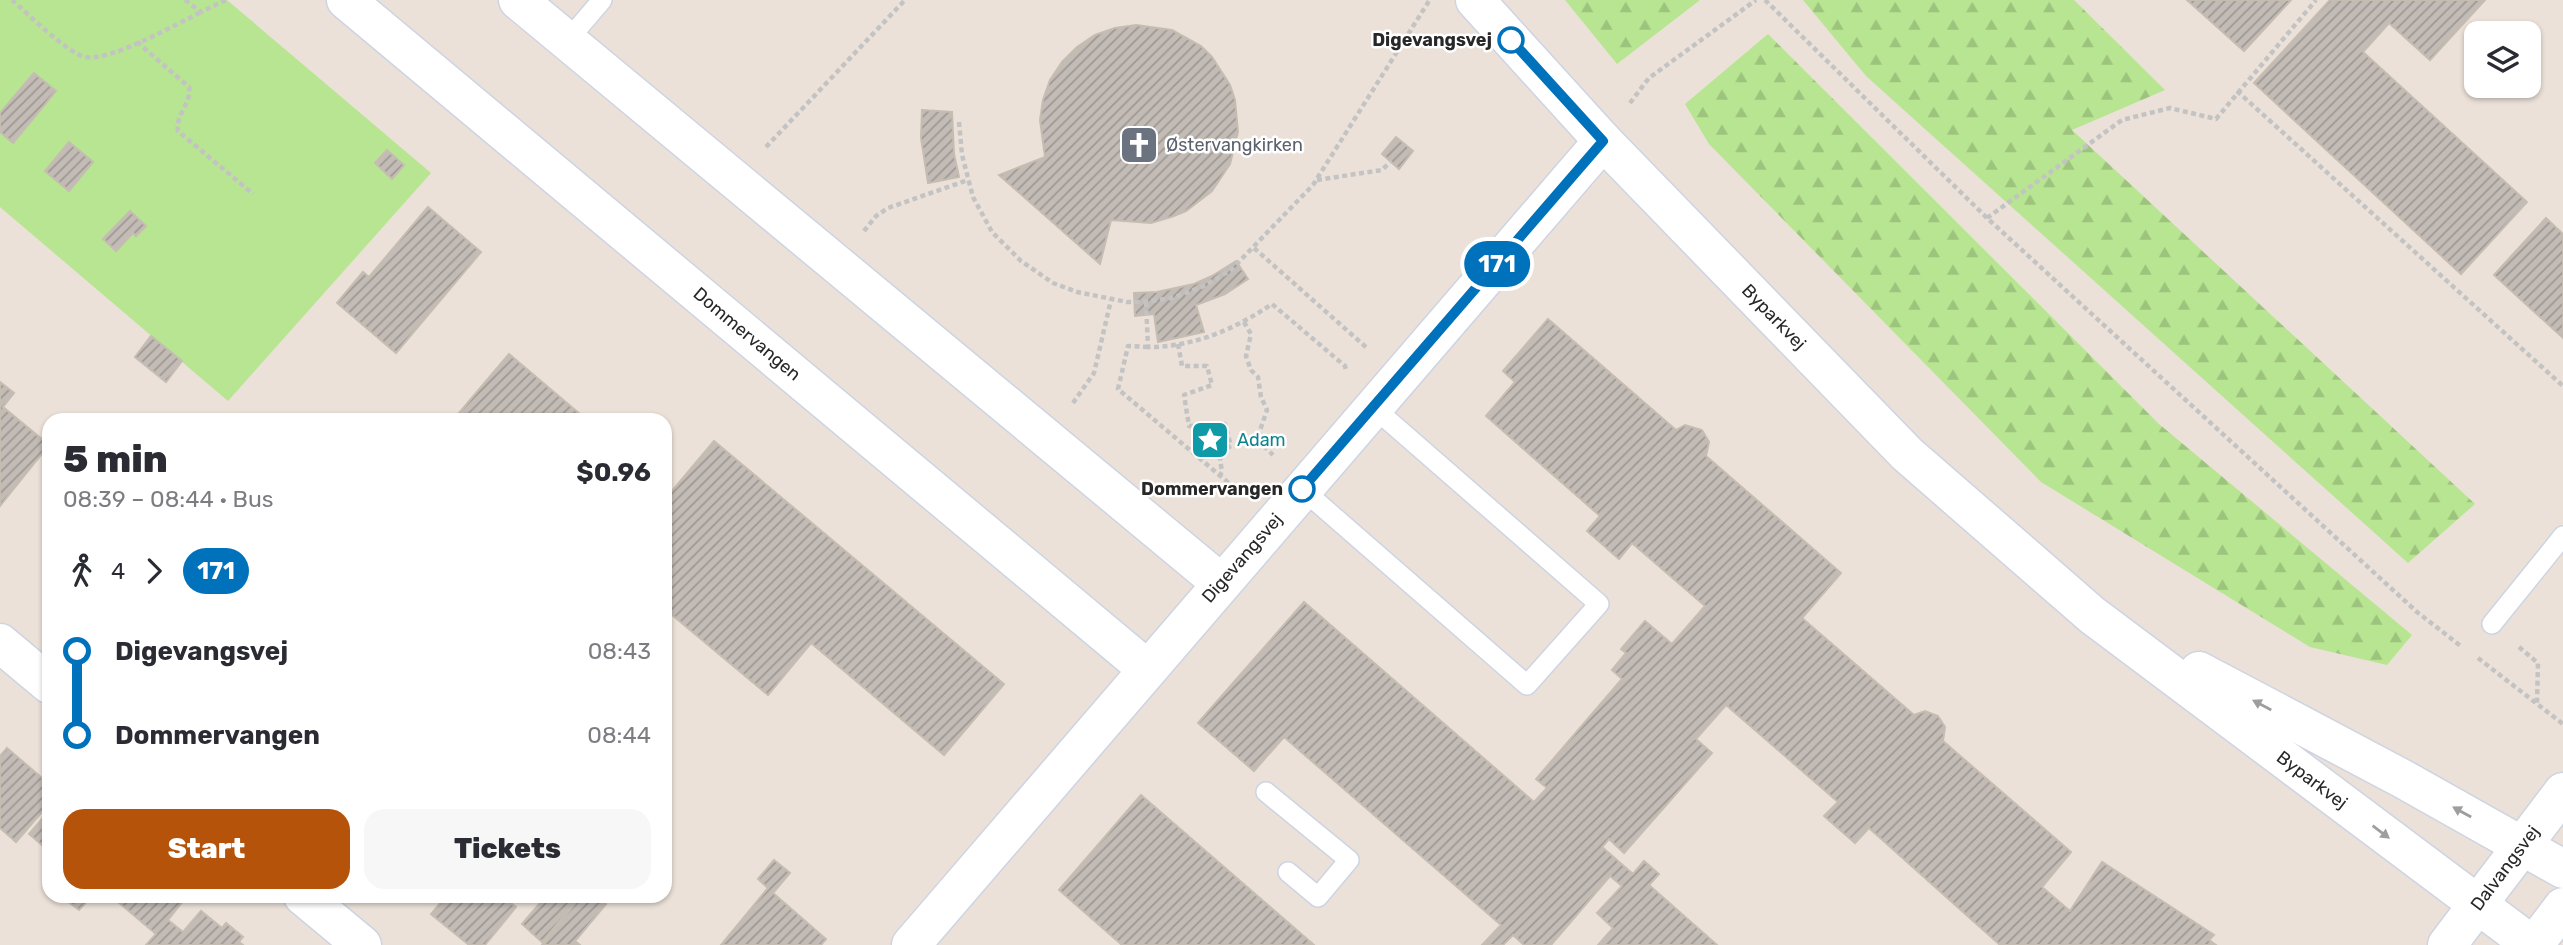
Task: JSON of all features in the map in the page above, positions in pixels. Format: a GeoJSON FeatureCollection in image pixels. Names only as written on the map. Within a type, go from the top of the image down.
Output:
{"type":"FeatureCollection","features":[{"type":"Feature","properties":{"kind":"street","name":"Dommervangen"},"geometry":{"type":"LineString","coordinates":[[346,0],[1147,669]]}},
{"type":"Feature","properties":{"kind":"street"},"geometry":{"type":"LineString","coordinates":[[518,0],[1221,583]]}},
{"type":"Feature","properties":{"kind":"street","name":"Byparkvej"},"geometry":{"type":"LineString","coordinates":[[1475,0],[1603,141],[1907,454],[2092,615],[2533,945]]}},
{"type":"Feature","properties":{"kind":"street","name":"Digevangsvej"},"geometry":{"type":"LineString","coordinates":[[911,945],[1603,141]]}},
{"type":"Feature","properties":{"kind":"street","name":"Byparkvej"},"geometry":{"type":"LineString","coordinates":[[2092,615],[2563,869]]}},
{"type":"Feature","properties":{"kind":"street"},"geometry":{"type":"LineString","coordinates":[[0,643],[42,678]]}},
{"type":"Feature","properties":{"kind":"street","name":"Dalvangsvej"},"geometry":{"type":"LineString","coordinates":[[2447,945],[2563,792]]}},
{"type":"Feature","properties":{"kind":"street"},"geometry":{"type":"LineString","coordinates":[[311,903],[362,945]]}},
{"type":"Feature","properties":{"kind":"street"},"geometry":{"type":"LineString","coordinates":[[2533,945],[2563,907]]}},
{"type":"Feature","properties":{"kind":"lane"},"geometry":{"type":"LineString","coordinates":[[568,40],[602,0]]}},
{"type":"Feature","properties":{"kind":"lane"},"geometry":{"type":"LineString","coordinates":[[1302,489],[1527,685],[1599,604],[1373,407]]}},
{"type":"Feature","properties":{"kind":"lane"},"geometry":{"type":"LineString","coordinates":[[2492,624],[2563,536]]}},
{"type":"Feature","properties":{"kind":"lane"},"geometry":{"type":"LineString","coordinates":[[1266,792],[1349,860],[1318,897],[1288,872]]}},
{"type":"Feature","properties":{"kind":"path"},"geometry":{"type":"LineString","coordinates":[[12,0],[69,48],[84,57],[103,56],[138,42],[226,0]]}},
{"type":"Feature","properties":{"kind":"path"},"geometry":{"type":"LineString","coordinates":[[186,0],[201,12]]}},
{"type":"Feature","properties":{"kind":"path"},"geometry":{"type":"LineString","coordinates":[[736,179],[905,0]]}},
{"type":"Feature","properties":{"kind":"path"},"geometry":{"type":"LineString","coordinates":[[959,122],[962,155],[973,197],[987,224],[1021,261],[1053,283],[1077,292],[1111,300],[1146,302],[1172,298],[1204,286],[1231,270],[1317,180],[1430,0]]}},
{"type":"Feature","properties":{"kind":"path"},"geometry":{"type":"LineString","coordinates":[[1603,141],[1649,78],[1755,0]]}},
{"type":"Feature","properties":{"kind":"path"},"geometry":{"type":"LineString","coordinates":[[1765,0],[1987,218],[2417,612],[2563,724]]}},
{"type":"Feature","properties":{"kind":"path"},"geometry":{"type":"LineString","coordinates":[[1987,218],[2122,120],[2170,108],[2216,118],[2316,0]]}},
{"type":"Feature","properties":{"kind":"path"},"geometry":{"type":"LineString","coordinates":[[138,42],[189,87],[190,95],[177,122],[178,131],[253,194]]}},
{"type":"Feature","properties":{"kind":"path"},"geometry":{"type":"LineString","coordinates":[[2237,91],[2563,386]]}},
{"type":"Feature","properties":{"kind":"path"},"geometry":{"type":"LineString","coordinates":[[1317,180],[1382,170],[1391,162]]}},
{"type":"Feature","properties":{"kind":"path"},"geometry":{"type":"LineString","coordinates":[[837,263],[882,211],[968,180]]}},
{"type":"Feature","properties":{"kind":"path"},"geometry":{"type":"LineString","coordinates":[[1254,248],[1399,377]]}},
{"type":"Feature","properties":{"kind":"path"},"geometry":{"type":"LineString","coordinates":[[1046,437],[1087,386],[1094,373],[1111,300]]}},
{"type":"Feature","properties":{"kind":"path"},"geometry":{"type":"LineString","coordinates":[[1146,302],[1148,346]]}},
{"type":"Feature","properties":{"kind":"path"},"geometry":{"type":"LineString","coordinates":[[1250,482],[1241,492],[1118,389],[1128,346],[1178,344],[1211,336],[1244,322],[1272,304],[1345,366],[1345,371]]}},
{"type":"Feature","properties":{"kind":"path"},"geometry":{"type":"LineString","coordinates":[[1244,322],[1251,334],[1246,352],[1247,361],[1258,377],[1261,397],[1267,410],[1257,439],[1273,456]]}},
{"type":"Feature","properties":{"kind":"path"},"geometry":{"type":"LineString","coordinates":[[1178,344],[1182,366],[1208,366],[1212,385],[1184,395],[1189,426],[1225,424],[1230,446],[1219,452],[1222,472],[1220,475]]}},
{"type":"Feature","properties":{"kind":"path"},"geometry":{"type":"LineString","coordinates":[[1266,464],[1282,445]]}},
{"type":"Feature","properties":{"kind":"path"},"geometry":{"type":"LineString","coordinates":[[2492,624],[2538,663],[2537,704]]}},
{"type":"Feature","properties":{"kind":"green space"},"geometry":{"type":"Polygon","coordinates":[[[0,0],[227,0],[431,173],[228,401],[0,207],[0,0]]]}},
{"type":"Feature","properties":{"kind":"green space"},"geometry":{"type":"Polygon","coordinates":[[[1565,0],[1700,0],[1617,64],[1565,0]]]}},
{"type":"Feature","properties":{"kind":"green space"},"geometry":{"type":"Polygon","coordinates":[[[1803,0],[2074,0],[2165,90],[2072,130],[2475,504],[2408,563],[1866,76],[1803,0]]]}},
{"type":"Feature","properties":{"kind":"green space"},"geometry":{"type":"Polygon","coordinates":[[[1768,34],[2159,424],[2412,635],[2387,665],[2310,647],[2041,482],[1709,144],[1685,104],[1768,34]]]}},
{"type":"Feature","properties":{"kind":"building"},"geometry":{"type":"Polygon","coordinates":[[[2187,0],[2291,0],[2244,51],[2187,0]]]}},
{"type":"Feature","properties":{"kind":"building"},"geometry":{"type":"Polygon","coordinates":[[[2330,0],[2485,0],[2430,60],[2389,23],[2363,52],[2527,202],[2461,274],[2254,83],[2330,0]]]}},
{"type":"Feature","properties":{"kind":"building","name":"Østervangkirken"},"geometry":{"type":"Polygon","coordinates":[[[1136,25],[1172,30],[1201,46],[1212,57],[1230,85],[1235,100],[1238,132],[1230,164],[1212,191],[1186,211],[1151,223],[1111,220],[1100,264],[999,175],[1045,157],[1040,120],[1043,100],[1050,80],[1062,62],[1077,47],[1095,35],[1136,25]]]}},
{"type":"Feature","properties":{"kind":"building"},"geometry":{"type":"Polygon","coordinates":[[[34,73],[56,91],[13,143],[0,132],[0,113],[34,73]]]}},
{"type":"Feature","properties":{"kind":"building"},"geometry":{"type":"Polygon","coordinates":[[[922,110],[952,112],[954,154],[959,177],[928,183],[921,138],[922,110]]]}},
{"type":"Feature","properties":{"kind":"building"},"geometry":{"type":"Polygon","coordinates":[[[1396,137],[1413,151],[1399,169],[1382,154],[1396,137]]]}},
{"type":"Feature","properties":{"kind":"building"},"geometry":{"type":"Polygon","coordinates":[[[69,142],[93,162],[69,191],[45,171],[69,142]]]}},
{"type":"Feature","properties":{"kind":"building"},"geometry":{"type":"Polygon","coordinates":[[[387,150],[404,165],[392,179],[375,163],[387,150]]]}},
{"type":"Feature","properties":{"kind":"building"},"geometry":{"type":"Polygon","coordinates":[[[428,207],[481,252],[396,353],[337,303],[363,272],[369,277],[428,207]]]}},
{"type":"Feature","properties":{"kind":"building"},"geometry":{"type":"Polygon","coordinates":[[[130,211],[146,226],[136,236],[133,233],[116,251],[103,239],[130,211]]]}},
{"type":"Feature","properties":{"kind":"building"},"geometry":{"type":"Polygon","coordinates":[[[2546,218],[2563,234],[2563,338],[2494,275],[2546,218]]]}},
{"type":"Feature","properties":{"kind":"building"},"geometry":{"type":"Polygon","coordinates":[[[1236,261],[1248,279],[1225,294],[1196,305],[1204,332],[1158,342],[1154,314],[1135,316],[1134,293],[1157,292],[1194,284],[1236,261]]]}},
{"type":"Feature","properties":{"kind":"building"},"geometry":{"type":"Polygon","coordinates":[[[1548,319],[1676,430],[1685,425],[1702,430],[1709,442],[1706,456],[1841,573],[1802,618],[1914,715],[1925,711],[1938,716],[1945,727],[1943,741],[2071,852],[2042,887],[2070,911],[2102,862],[2214,935],[2209,940],[2216,945],[2000,945],[1869,828],[1855,843],[1824,816],[1838,802],[1726,705],[1696,739],[1712,753],[1624,853],[1609,839],[1602,847],[1633,874],[1644,861],[1659,874],[1649,885],[1717,945],[1598,945],[1613,928],[1597,913],[1622,886],[1610,876],[1551,945],[1524,945],[1513,935],[1503,945],[1482,945],[1501,925],[1284,737],[1254,771],[1198,723],[1304,602],[1534,802],[1547,788],[1536,779],[1622,679],[1612,670],[1626,653],[1621,649],[1645,621],[1672,644],[1705,606],[1632,543],[1619,559],[1587,531],[1600,516],[1486,416],[1515,382],[1503,371],[1548,319]]]}},
{"type":"Feature","properties":{"kind":"building"},"geometry":{"type":"Polygon","coordinates":[[[151,336],[182,361],[166,382],[135,357],[151,336]]]}},
{"type":"Feature","properties":{"kind":"building"},"geometry":{"type":"Polygon","coordinates":[[[509,354],[579,413],[459,413],[509,354]]]}},
{"type":"Feature","properties":{"kind":"building"},"geometry":{"type":"Polygon","coordinates":[[[0,382],[14,393],[3,407],[42,439],[42,454],[0,506],[0,382]]]}},
{"type":"Feature","properties":{"kind":"building"},"geometry":{"type":"Polygon","coordinates":[[[714,441],[1004,684],[944,755],[811,643],[768,695],[672,615],[672,491],[714,441]]]}},
{"type":"Feature","properties":{"kind":"building"},"geometry":{"type":"Polygon","coordinates":[[[7,748],[42,778],[42,812],[16,842],[0,828],[0,756],[7,748]]]}},
{"type":"Feature","properties":{"kind":"building"},"geometry":{"type":"Polygon","coordinates":[[[1141,795],[1314,945],[1122,945],[1059,890],[1141,795]]]}},
{"type":"Feature","properties":{"kind":"building"},"geometry":{"type":"Polygon","coordinates":[[[42,819],[42,845],[29,834],[42,819]]]}},
{"type":"Feature","properties":{"kind":"building"},"geometry":{"type":"Polygon","coordinates":[[[774,860],[790,873],[773,893],[826,939],[821,945],[721,945],[768,888],[758,879],[774,860]]]}},
{"type":"Feature","properties":{"kind":"building"},"geometry":{"type":"Polygon","coordinates":[[[70,903],[86,903],[79,910],[70,903]]]}},
{"type":"Feature","properties":{"kind":"building"},"geometry":{"type":"Polygon","coordinates":[[[119,903],[181,903],[168,920],[183,932],[201,911],[222,928],[226,923],[243,937],[239,942],[243,945],[146,945],[156,934],[119,903]]]}},
{"type":"Feature","properties":{"kind":"building"},"geometry":{"type":"Polygon","coordinates":[[[440,903],[511,903],[516,907],[485,945],[469,945],[431,914],[440,903]]]}},
{"type":"Feature","properties":{"kind":"building"},"geometry":{"type":"Polygon","coordinates":[[[540,903],[575,903],[542,942],[522,924],[540,903]]]}},
{"type":"Feature","properties":{"kind":"building"},"geometry":{"type":"Polygon","coordinates":[[[575,903],[606,904],[575,941],[580,945],[542,945],[575,903]]]}},
{"type":"Feature","properties":{"kind":"bus line","name":"171"},"geometry":{"type":"LineString","coordinates":[[1302,489],[1603,141],[1511,40]]}},
{"type":"Feature","properties":{"kind":"place","name":"Digevangsvej"},"geometry":{"type":"Point","coordinates":[1511,40]}},
{"type":"Feature","properties":{"kind":"place","name":"Østervangkirken"},"geometry":{"type":"Point","coordinates":[1139,145]}},
{"type":"Feature","properties":{"kind":"place","name":"Adam"},"geometry":{"type":"Point","coordinates":[1210,440]}},
{"type":"Feature","properties":{"kind":"place","name":"Dommervangen"},"geometry":{"type":"Point","coordinates":[1302,489]}}]}
